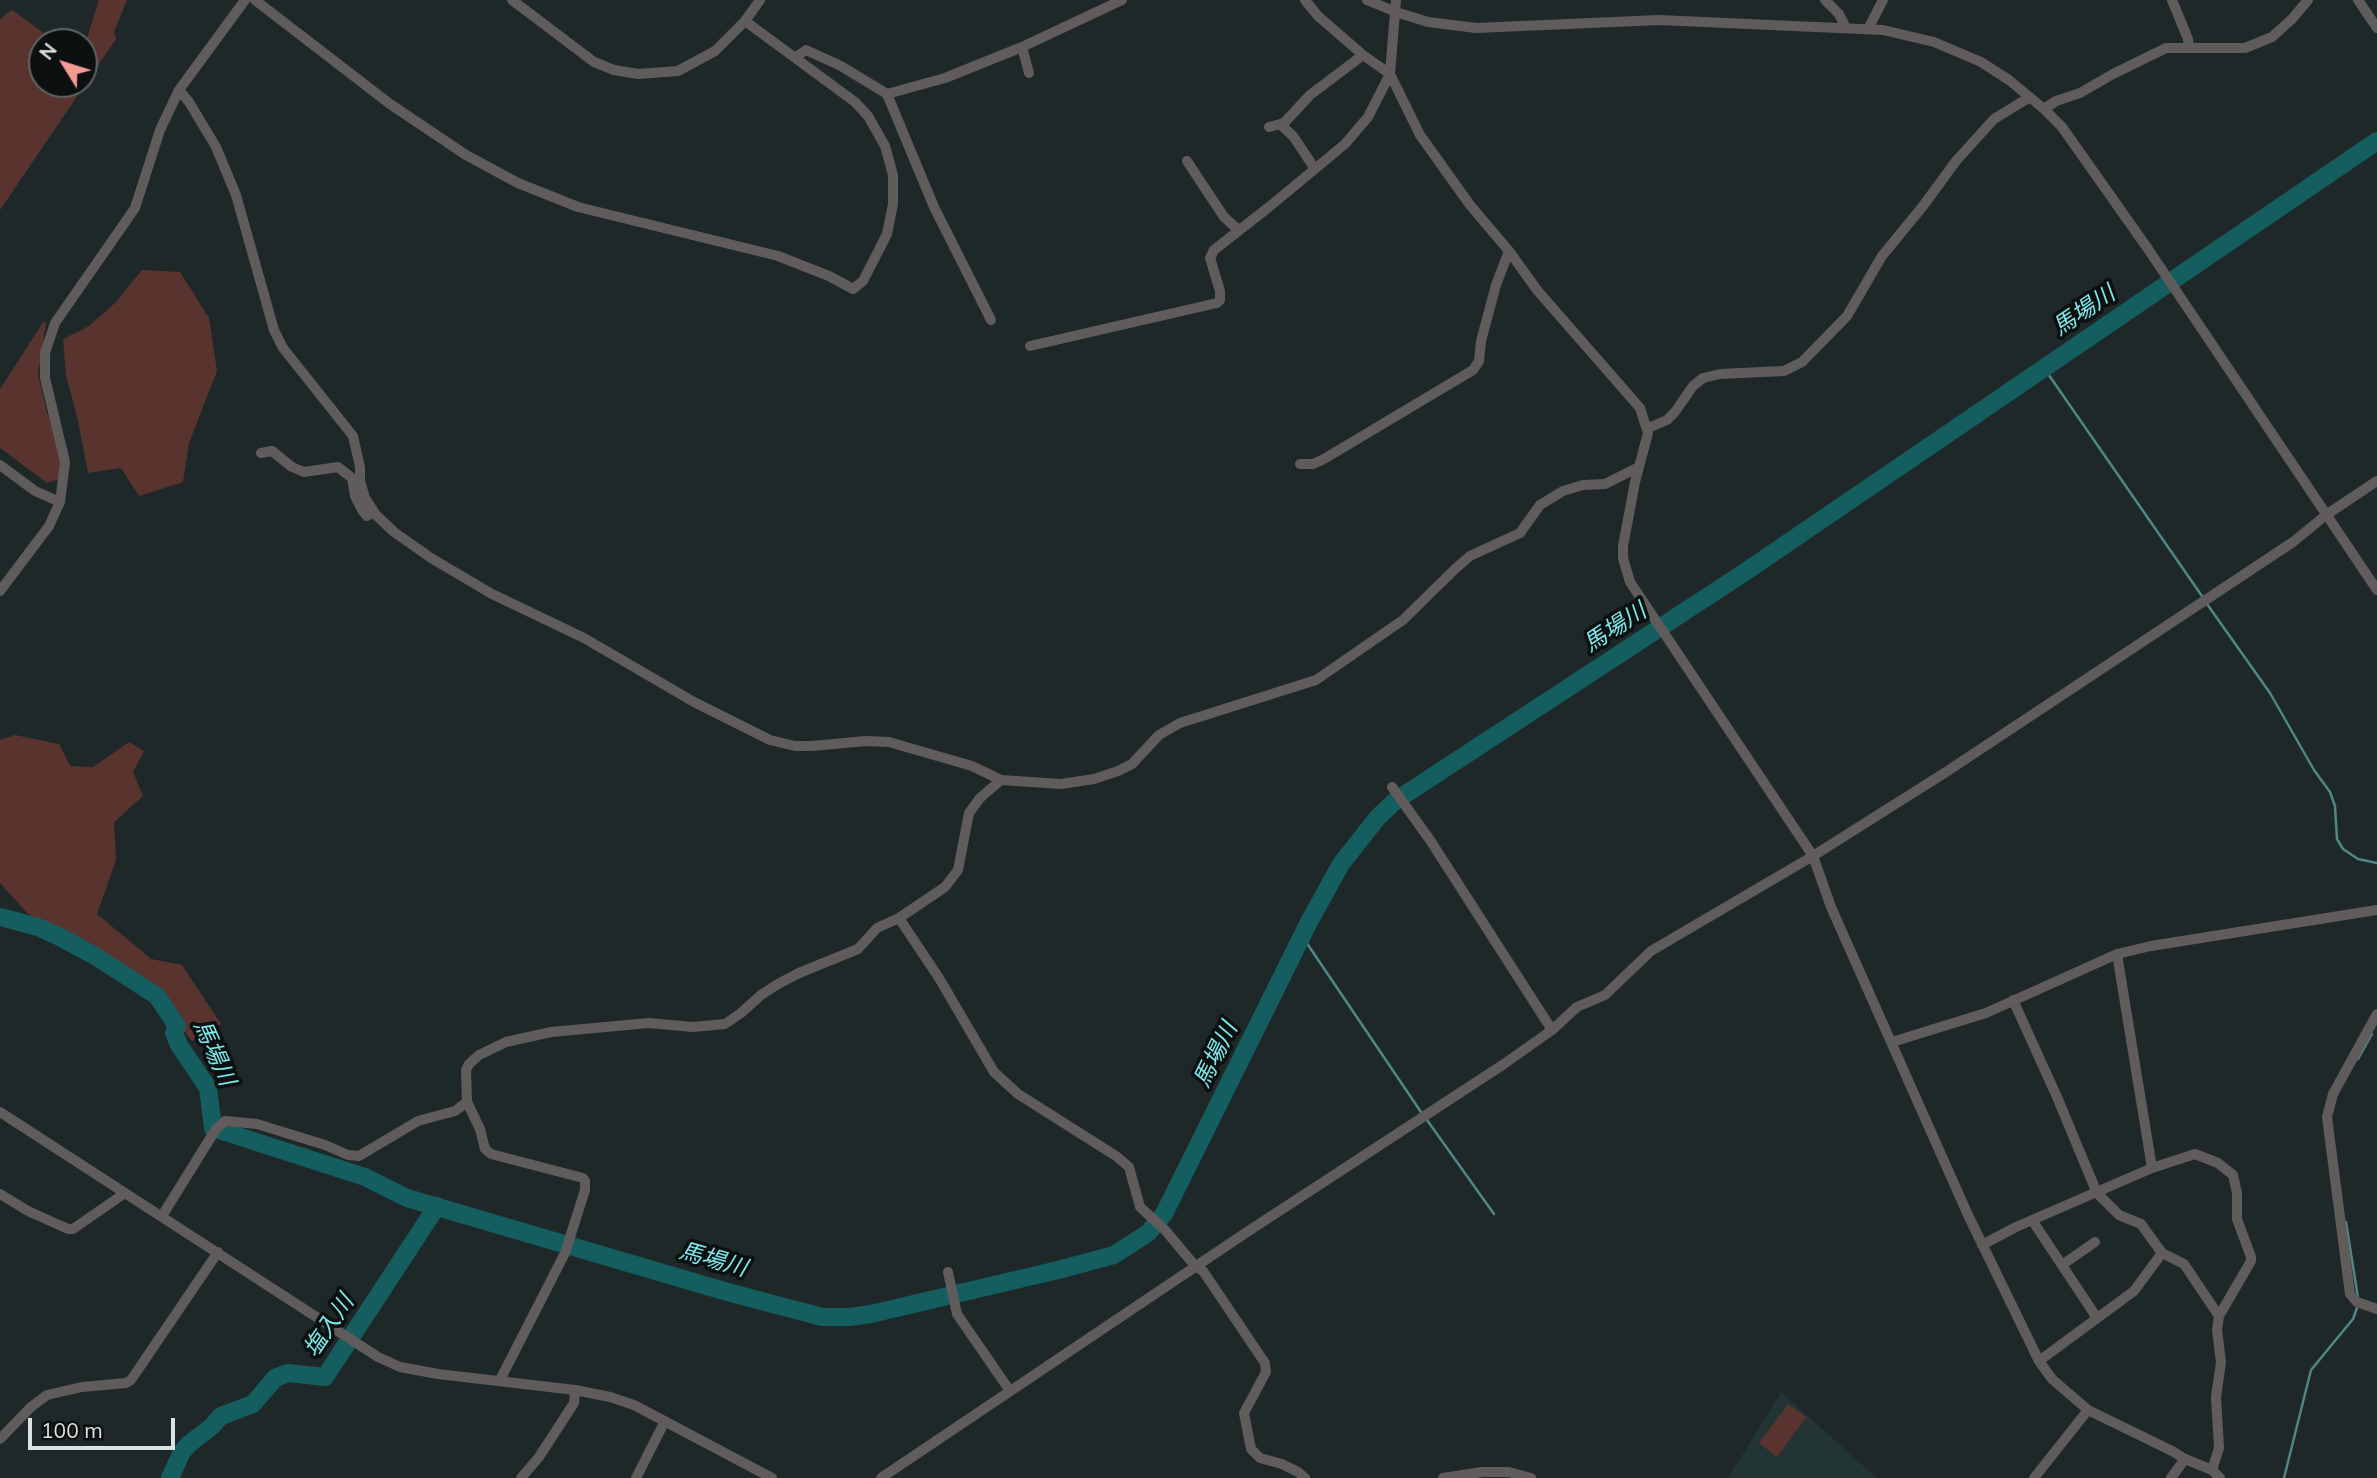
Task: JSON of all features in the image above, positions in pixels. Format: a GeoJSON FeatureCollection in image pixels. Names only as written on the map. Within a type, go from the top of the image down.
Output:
{"type":"FeatureCollection","features":[{"type":"Feature","properties":{"kind":"street"},"geometry":{"type":"LineString","coordinates":[[0,591],[49,526],[60,502],[65,462],[45,377],[45,353],[55,323],[135,208],[160,130],[178,90],[245,0]]}},
{"type":"Feature","properties":{"kind":"street"},"geometry":{"type":"LineString","coordinates":[[255,0],[390,104],[466,155],[519,183],[578,207],[778,256],[853,289],[863,281],[887,234],[894,204],[893,175],[885,146],[868,116],[855,102],[745,21]]}},
{"type":"Feature","properties":{"kind":"street"},"geometry":{"type":"LineString","coordinates":[[512,0],[594,62],[614,70],[638,74],[678,71],[715,51],[745,21],[760,0]]}},
{"type":"Feature","properties":{"kind":"street"},"geometry":{"type":"LineString","coordinates":[[887,94],[944,78],[1022,47],[1122,0]]}},
{"type":"Feature","properties":{"kind":"street"},"geometry":{"type":"LineString","coordinates":[[1305,0],[1318,16],[1363,55],[1390,74],[1420,135],[1470,205],[1509,251],[1537,290],[1634,400],[1648,428],[1623,558],[1630,582],[1813,856],[1831,907],[1982,1245],[2039,1361],[2052,1379],[2088,1410],[2216,1474],[2219,1448],[2216,1397],[2221,1362],[2217,1330],[2219,1316],[2251,1261],[2237,1219],[2237,1192],[2233,1175],[2218,1163],[2195,1154],[2152,1168],[2032,1220],[1982,1245]]}},
{"type":"Feature","properties":{"kind":"street"},"geometry":{"type":"LineString","coordinates":[[1367,0],[1428,22],[1476,28],[1659,20],[1868,29],[1918,38],[1965,54],[1995,70],[2030,97],[2062,127],[2148,249],[2377,590]]}},
{"type":"Feature","properties":{"kind":"street"},"geometry":{"type":"LineString","coordinates":[[1030,346],[1217,303],[1221,298],[1211,264],[1211,253],[1345,144],[1360,127],[1390,74],[1396,0]]}},
{"type":"Feature","properties":{"kind":"street"},"geometry":{"type":"LineString","coordinates":[[1825,0],[1839,14],[1846,29]]}},
{"type":"Feature","properties":{"kind":"street"},"geometry":{"type":"LineString","coordinates":[[1868,29],[1883,0]]}},
{"type":"Feature","properties":{"kind":"street"},"geometry":{"type":"LineString","coordinates":[[2172,0],[2189,47]]}},
{"type":"Feature","properties":{"kind":"street"},"geometry":{"type":"LineString","coordinates":[[2044,109],[2171,46],[2245,48],[2272,37],[2308,0]]}},
{"type":"Feature","properties":{"kind":"street"},"geometry":{"type":"LineString","coordinates":[[2358,0],[2377,28]]}},
{"type":"Feature","properties":{"kind":"street"},"geometry":{"type":"LineString","coordinates":[[1022,47],[1028,73]]}},
{"type":"Feature","properties":{"kind":"street"},"geometry":{"type":"LineString","coordinates":[[796,57],[806,50],[841,66],[887,94],[934,207],[991,320]]}},
{"type":"Feature","properties":{"kind":"street"},"geometry":{"type":"LineString","coordinates":[[1315,169],[1293,136],[1275,126],[1293,115],[1310,94],[1363,55]]}},
{"type":"Feature","properties":{"kind":"street"},"geometry":{"type":"LineString","coordinates":[[178,90],[189,102],[216,147],[236,195],[274,330],[288,357],[353,436],[360,467],[360,481],[365,498],[374,512],[394,532],[468,580],[584,638],[646,675],[761,736],[801,746],[866,741],[889,743],[972,766],[1001,780],[1060,784],[1094,779],[1132,764],[1165,730],[1180,723],[1316,680],[1403,620],[1470,556],[1520,533],[1540,505],[1563,491],[1583,485],[1605,484],[1639,467]]}},
{"type":"Feature","properties":{"kind":"street"},"geometry":{"type":"LineString","coordinates":[[1648,428],[1667,420],[1693,386],[1703,378],[1720,374],[1784,371],[1802,362],[1847,316],[1882,256],[1956,161],[1994,119],[2030,97]]}},
{"type":"Feature","properties":{"kind":"street"},"geometry":{"type":"LineString","coordinates":[[1187,161],[1224,217],[1235,228],[1240,229]]}},
{"type":"Feature","properties":{"kind":"street"},"geometry":{"type":"LineString","coordinates":[[1300,464],[1313,464],[1324,459],[1473,370],[1479,361],[1481,341],[1496,285],[1509,251]]}},
{"type":"Feature","properties":{"kind":"street"},"geometry":{"type":"LineString","coordinates":[[261,453],[272,451],[292,467],[304,472],[338,467],[352,478],[355,496],[362,510],[368,516],[374,512]]}},
{"type":"Feature","properties":{"kind":"street"},"geometry":{"type":"LineString","coordinates":[[0,465],[35,491],[60,502]]}},
{"type":"Feature","properties":{"kind":"street"},"geometry":{"type":"LineString","coordinates":[[881,1478],[1552,1030],[1577,1007],[1614,988],[1651,951],[1813,856],[1946,772],[2216,594],[2377,481]]}},
{"type":"Feature","properties":{"kind":"street"},"geometry":{"type":"LineString","coordinates":[[500,1380],[565,1253],[585,1190],[585,1181],[583,1178],[495,1157],[485,1149],[480,1129],[467,1102],[466,1070],[469,1064],[479,1055],[506,1042],[551,1032],[649,1023],[693,1027],[725,1024],[761,995],[799,973],[851,953],[863,945],[877,928],[938,894],[958,870],[969,813],[980,798],[1001,780]]}},
{"type":"Feature","properties":{"kind":"street"},"geometry":{"type":"LineString","coordinates":[[1392,787],[1430,840],[1552,1030]]}},
{"type":"Feature","properties":{"kind":"street"},"geometry":{"type":"LineString","coordinates":[[1892,1042],[1986,1013],[2117,954],[2151,946],[2377,910]]}},
{"type":"Feature","properties":{"kind":"street"},"geometry":{"type":"LineString","coordinates":[[899,918],[939,978],[994,1072],[1018,1094],[1125,1163],[1130,1171],[1137,1201],[1196,1267],[1203,1271],[1265,1363],[1266,1373],[1244,1413],[1251,1448],[1260,1458],[1282,1464],[1305,1478]]}},
{"type":"Feature","properties":{"kind":"street"},"geometry":{"type":"LineString","coordinates":[[2117,954],[2152,1168]]}},
{"type":"Feature","properties":{"kind":"street"},"geometry":{"type":"LineString","coordinates":[[2012,1000],[2097,1193],[2119,1215],[2131,1218],[2143,1226],[2162,1253],[2184,1264],[2219,1316]]}},
{"type":"Feature","properties":{"kind":"street"},"geometry":{"type":"LineString","coordinates":[[2377,1014],[2333,1094],[2327,1117],[2350,1294],[2357,1302],[2377,1309]]}},
{"type":"Feature","properties":{"kind":"street"},"geometry":{"type":"LineString","coordinates":[[162,1216],[216,1129],[225,1121],[257,1124],[348,1155],[359,1156],[418,1121],[455,1111],[467,1102]]}},
{"type":"Feature","properties":{"kind":"street"},"geometry":{"type":"LineString","coordinates":[[0,1112],[378,1357],[400,1367],[575,1390],[634,1405],[772,1478]]}},
{"type":"Feature","properties":{"kind":"street"},"geometry":{"type":"LineString","coordinates":[[0,1194],[28,1212],[73,1229],[125,1193]]}},
{"type":"Feature","properties":{"kind":"street"},"geometry":{"type":"LineString","coordinates":[[2032,1220],[2097,1318]]}},
{"type":"Feature","properties":{"kind":"street"},"geometry":{"type":"LineString","coordinates":[[2062,1265],[2095,1242]]}},
{"type":"Feature","properties":{"kind":"street"},"geometry":{"type":"LineString","coordinates":[[0,1439],[47,1395],[131,1380],[218,1252]]}},
{"type":"Feature","properties":{"kind":"street"},"geometry":{"type":"LineString","coordinates":[[2039,1361],[2134,1291],[2162,1253]]}},
{"type":"Feature","properties":{"kind":"street"},"geometry":{"type":"LineString","coordinates":[[948,1272],[957,1314],[1010,1391]]}},
{"type":"Feature","properties":{"kind":"street"},"geometry":{"type":"LineString","coordinates":[[521,1478],[539,1457],[574,1403],[575,1390]]}},
{"type":"Feature","properties":{"kind":"street"},"geometry":{"type":"LineString","coordinates":[[2034,1478],[2088,1410]]}},
{"type":"Feature","properties":{"kind":"street"},"geometry":{"type":"LineString","coordinates":[[635,1478],[665,1421]]}},
{"type":"Feature","properties":{"kind":"street"},"geometry":{"type":"LineString","coordinates":[[2171,1478],[2185,1459]]}},
{"type":"Feature","properties":{"kind":"street"},"geometry":{"type":"LineString","coordinates":[[1443,1478],[1482,1472],[1509,1472],[1531,1478]]}},
{"type":"Feature","properties":{"kind":"shaded area"},"geometry":{"type":"Polygon","coordinates":[[[99,0],[127,0],[114,32],[116,39],[98,66],[98,28],[90,28],[99,0]]]}},
{"type":"Feature","properties":{"kind":"shaded area"},"geometry":{"type":"Polygon","coordinates":[[[12,10],[37,28],[28,28],[28,98],[76,98],[0,210],[0,19],[12,10]]]}},
{"type":"Feature","properties":{"kind":"shaded area"},"geometry":{"type":"Polygon","coordinates":[[[142,270],[180,272],[209,318],[217,371],[189,443],[183,482],[139,496],[121,468],[88,473],[66,375],[63,339],[89,326],[115,303],[142,270]]]}},
{"type":"Feature","properties":{"kind":"shaded area"},"geometry":{"type":"Polygon","coordinates":[[[44,321],[46,324],[38,374],[47,413],[63,450],[63,478],[47,483],[0,448],[0,389],[44,321]]]}},
{"type":"Feature","properties":{"kind":"shaded area"},"geometry":{"type":"Polygon","coordinates":[[[15,735],[59,744],[70,766],[93,767],[129,742],[144,751],[133,772],[143,796],[114,822],[116,860],[97,914],[151,959],[182,965],[221,1024],[192,1041],[148,985],[82,942],[29,915],[0,883],[0,740],[15,735]]]}},
{"type":"Feature","properties":{"kind":"shaded area"},"geometry":{"type":"Polygon","coordinates":[[[1781,1392],[1877,1478],[1728,1478],[1781,1392]]]}},
{"type":"Feature","properties":{"kind":"shaded area"},"geometry":{"type":"Polygon","coordinates":[[[1788,1404],[1806,1417],[1777,1457],[1759,1443],[1788,1404]]]}},
{"type":"Feature","properties":{"kind":"waterway","name":"馬場川"},"geometry":{"type":"LineString","coordinates":[[0,917],[38,927],[60,937],[157,996],[177,1026],[174,1033],[179,1045],[208,1088],[213,1128],[365,1177],[407,1198],[822,1317],[871,1314],[1114,1255],[1148,1233],[1164,1214],[1309,922],[1341,864],[1378,817],[1395,801],[1745,572],[2377,141]]}},
{"type":"Feature","properties":{"kind":"waterway"},"geometry":{"type":"LineString","coordinates":[[2044,368],[2204,599]]}},
{"type":"Feature","properties":{"kind":"waterway"},"geometry":{"type":"LineString","coordinates":[[2207,604],[2270,693],[2314,770],[2330,792],[2335,806],[2337,839],[2343,849],[2358,859],[2377,863]]}},
{"type":"Feature","properties":{"kind":"waterway"},"geometry":{"type":"LineString","coordinates":[[1302,936],[1423,1115]]}},
{"type":"Feature","properties":{"kind":"waterway"},"geometry":{"type":"LineString","coordinates":[[2358,1059],[2372,1034]]}},
{"type":"Feature","properties":{"kind":"waterway"},"geometry":{"type":"LineString","coordinates":[[1427,1120],[1494,1214]]}},
{"type":"Feature","properties":{"kind":"waterway","name":"塩入川"},"geometry":{"type":"LineString","coordinates":[[170,1478],[182,1452],[189,1444],[221,1416],[253,1404],[275,1378],[288,1373],[325,1377],[437,1206]]}},
{"type":"Feature","properties":{"kind":"waterway"},"geometry":{"type":"LineString","coordinates":[[2346,1222],[2358,1298]]}},
{"type":"Feature","properties":{"kind":"waterway"},"geometry":{"type":"LineString","coordinates":[[2284,1478],[2311,1370],[2353,1319],[2358,1305]]}}]}
